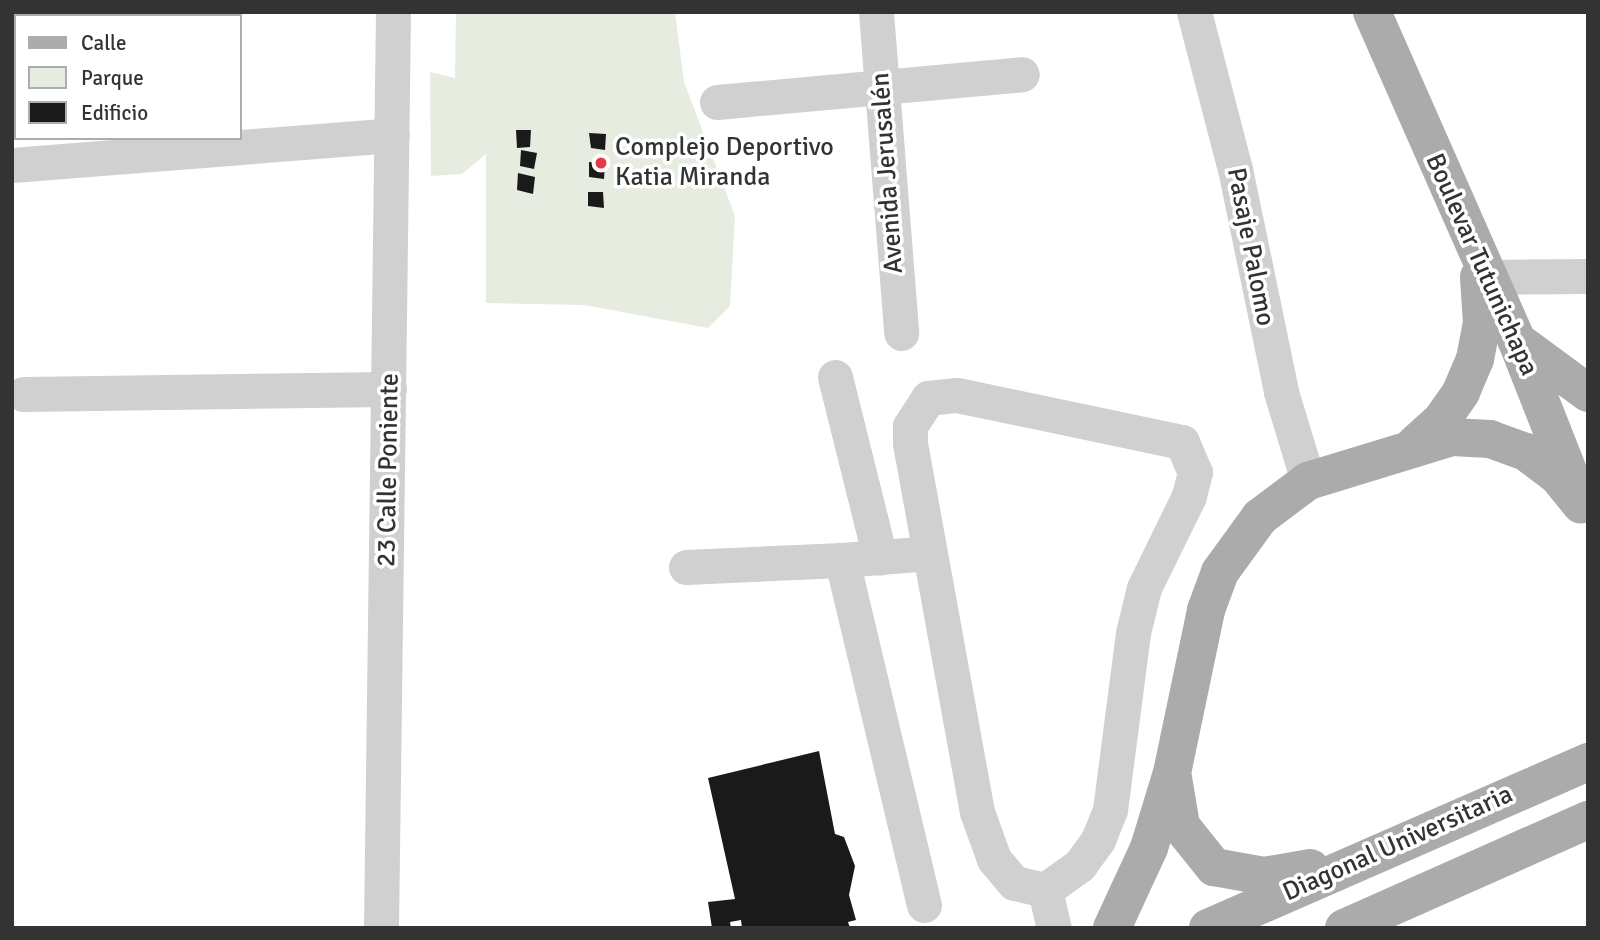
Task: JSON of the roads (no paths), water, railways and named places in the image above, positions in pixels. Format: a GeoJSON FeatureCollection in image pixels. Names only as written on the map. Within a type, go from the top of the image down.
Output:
{"type":"FeatureCollection","features":[{"type":"Feature","properties":{"kind":"main road","name":"Boulevar Tutunichapa"},"geometry":{"type":"LineString","coordinates":[[1372,12],[1480,265],[1516,339],[1585,512]]}},
{"type":"Feature","properties":{"kind":"main road"},"geometry":{"type":"LineString","coordinates":[[1414,445],[1441,421],[1461,392],[1475,359],[1482,324],[1480,265]]}},
{"type":"Feature","properties":{"kind":"main road"},"geometry":{"type":"LineString","coordinates":[[1516,339],[1588,393]]}},
{"type":"Feature","properties":{"kind":"main road"},"geometry":{"type":"LineString","coordinates":[[1112,928],[1149,848],[1172,773],[1206,610],[1220,572],[1259,517],[1308,481],[1414,445],[1465,438],[1490,439],[1526,452],[1557,475],[1585,512]]}},
{"type":"Feature","properties":{"kind":"main road","name":"Diagonal Universitaria"},"geometry":{"type":"LineString","coordinates":[[1208,928],[1373,853],[1588,762]]}},
{"type":"Feature","properties":{"kind":"main road"},"geometry":{"type":"LineString","coordinates":[[1172,773],[1181,825],[1214,867],[1264,876],[1373,853]]}},
{"type":"Feature","properties":{"kind":"main road","name":"Diagonal Universitaria"},"geometry":{"type":"LineString","coordinates":[[1344,928],[1588,820]]}},
{"type":"Feature","properties":{"kind":"main road"},"geometry":{"type":"LineString","coordinates":[[1382,928],[1427,893]]}},
{"type":"Feature","properties":{"kind":"street","name":"23 Calle Poniente"},"geometry":{"type":"LineString","coordinates":[[381,928],[393,12]]}},
{"type":"Feature","properties":{"kind":"street","name":"Avenida Jerusalén"},"geometry":{"type":"LineString","coordinates":[[876,12],[901,333]]}},
{"type":"Feature","properties":{"kind":"street","name":"Pasaje Palomo"},"geometry":{"type":"LineString","coordinates":[[1194,12],[1235,169],[1281,392],[1308,481]]}},
{"type":"Feature","properties":{"kind":"street"},"geometry":{"type":"LineString","coordinates":[[716,102],[1022,75]]}},
{"type":"Feature","properties":{"kind":"street"},"geometry":{"type":"LineString","coordinates":[[12,165],[392,135]]}},
{"type":"Feature","properties":{"kind":"street"},"geometry":{"type":"LineString","coordinates":[[1480,265],[1588,276]]}},
{"type":"Feature","properties":{"kind":"street"},"geometry":{"type":"LineString","coordinates":[[835,377],[880,558]]}},
{"type":"Feature","properties":{"kind":"street"},"geometry":{"type":"LineString","coordinates":[[23,394],[389,388]]}},
{"type":"Feature","properties":{"kind":"street"},"geometry":{"type":"LineString","coordinates":[[957,395],[1182,442],[1192,456],[1195,472],[1188,496],[1144,588],[1133,633],[1110,810],[1098,840],[1080,865],[1045,890],[1014,883],[994,859],[977,812],[910,443],[910,426],[928,398],[957,395]]}},
{"type":"Feature","properties":{"kind":"street"},"geometry":{"type":"LineString","coordinates":[[686,567],[880,558],[930,553]]}},
{"type":"Feature","properties":{"kind":"street"},"geometry":{"type":"LineString","coordinates":[[842,560],[924,905]]}},
{"type":"Feature","properties":{"kind":"street"},"geometry":{"type":"LineString","coordinates":[[1045,890],[1055,928]]}},
{"type":"Feature","properties":{"kind":"place","name":"Complejo Deportivo Katia Miranda"},"geometry":{"type":"Point","coordinates":[601,163]}}]}
